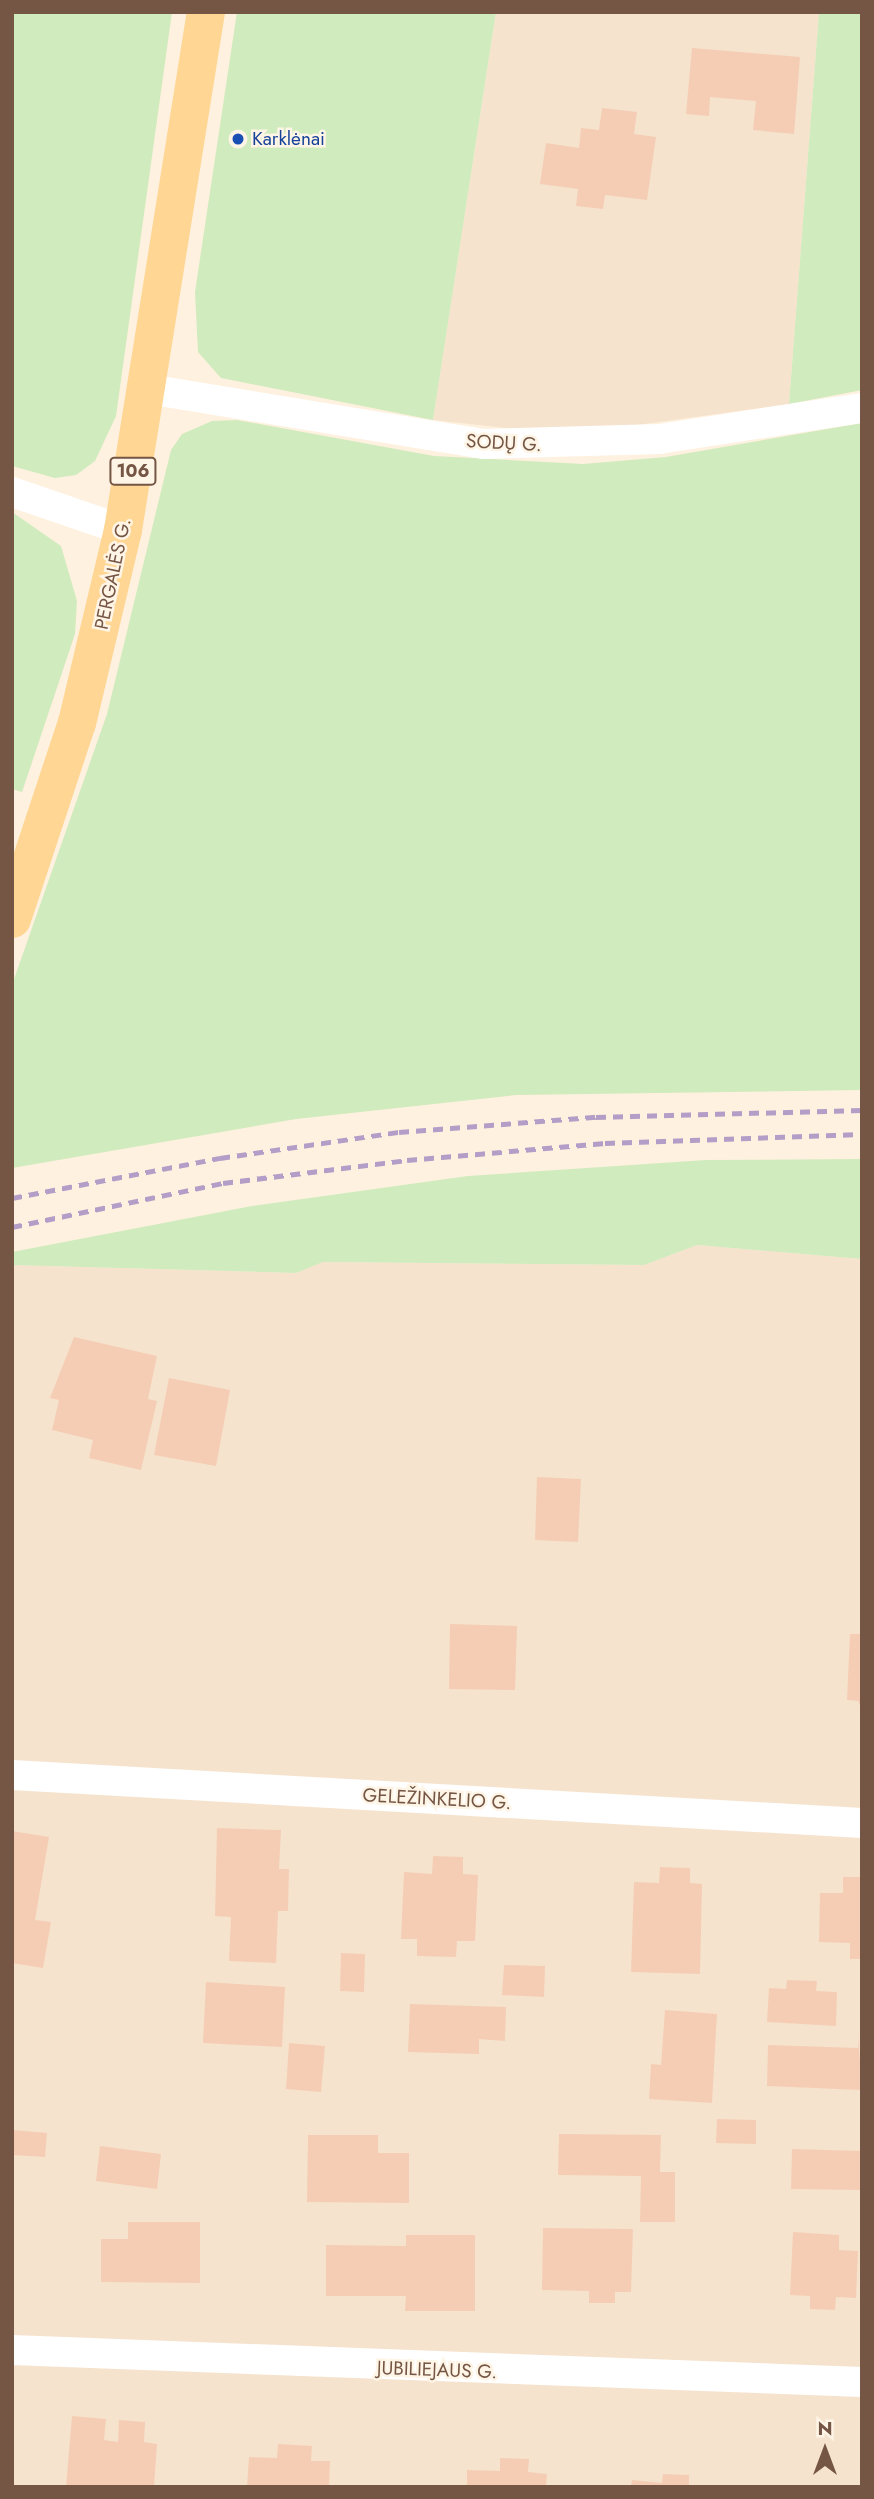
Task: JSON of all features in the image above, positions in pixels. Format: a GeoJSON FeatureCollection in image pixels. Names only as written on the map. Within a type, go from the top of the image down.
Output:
{"type":"FeatureCollection","features":[{"type":"Feature","properties":{"kind":"main road","name":"PERGALĖS G."},"geometry":{"type":"LineString","coordinates":[[12,919],[76,723],[123,530],[148,389],[206,12]]}},
{"type":"Feature","properties":{"kind":"street","name":"SODŲ G."},"geometry":{"type":"LineString","coordinates":[[148,389],[484,444],[659,439],[862,408]]}},
{"type":"Feature","properties":{"kind":"street"},"geometry":{"type":"LineString","coordinates":[[12,492],[123,530]]}},
{"type":"Feature","properties":{"kind":"street","name":"GELEŽINKELIO G."},"geometry":{"type":"LineString","coordinates":[[12,1775],[862,1823]]}},
{"type":"Feature","properties":{"kind":"street","name":"JUBILIEJAUS G."},"geometry":{"type":"LineString","coordinates":[[12,2350],[297,2366],[862,2382]]}},
{"type":"Feature","properties":{"kind":"shaded area"},"geometry":{"type":"Polygon","coordinates":[[[496,12],[819,12],[789,404],[623,427],[534,431],[433,420],[496,12]]]}},
{"type":"Feature","properties":{"kind":"shaded area"},"geometry":{"type":"Polygon","coordinates":[[[697,1245],[862,1259],[862,2487],[12,2487],[12,1265],[296,1273],[323,1262],[644,1265],[697,1245]]]}},
{"type":"Feature","properties":{"kind":"green space"},"geometry":{"type":"Polygon","coordinates":[[[12,12],[172,12],[116,416],[95,461],[76,475],[55,478],[12,466],[12,12]]]}},
{"type":"Feature","properties":{"kind":"green space"},"geometry":{"type":"Polygon","coordinates":[[[237,12],[496,12],[433,420],[221,378],[198,352],[195,292],[237,12]]]}},
{"type":"Feature","properties":{"kind":"green space"},"geometry":{"type":"Polygon","coordinates":[[[819,12],[862,12],[862,390],[789,404],[819,12]]]}},
{"type":"Feature","properties":{"kind":"green space"},"geometry":{"type":"Polygon","coordinates":[[[237,420],[434,456],[583,464],[666,457],[862,423],[862,1090],[516,1095],[296,1119],[12,1168],[12,985],[107,714],[171,450],[182,434],[212,421],[237,420]]]}},
{"type":"Feature","properties":{"kind":"green space"},"geometry":{"type":"Polygon","coordinates":[[[12,512],[61,546],[77,601],[75,634],[22,792],[12,789],[12,512]]]}},
{"type":"Feature","properties":{"kind":"green space"},"geometry":{"type":"Polygon","coordinates":[[[862,1159],[862,1259],[697,1245],[644,1265],[323,1262],[296,1273],[12,1265],[12,1252],[252,1206],[468,1176],[706,1160],[862,1159]]]}},
{"type":"Feature","properties":{"kind":"building"},"geometry":{"type":"Polygon","coordinates":[[[692,48],[800,57],[794,134],[753,130],[756,101],[710,97],[709,116],[686,114],[692,48]]]}},
{"type":"Feature","properties":{"kind":"building"},"geometry":{"type":"Polygon","coordinates":[[[602,108],[637,112],[634,134],[656,137],[647,200],[605,195],[603,209],[576,206],[578,189],[540,184],[546,143],[579,148],[581,128],[599,130],[602,108]]]}},
{"type":"Feature","properties":{"kind":"building"},"geometry":{"type":"Polygon","coordinates":[[[74,1337],[157,1356],[148,1399],[157,1401],[141,1470],[89,1458],[93,1440],[52,1430],[59,1400],[50,1398],[74,1337]]]}},
{"type":"Feature","properties":{"kind":"building"},"geometry":{"type":"Polygon","coordinates":[[[169,1378],[230,1390],[216,1466],[154,1455],[169,1378]]]}},
{"type":"Feature","properties":{"kind":"building"},"geometry":{"type":"Polygon","coordinates":[[[537,1477],[581,1479],[578,1542],[535,1540],[537,1477]]]}},
{"type":"Feature","properties":{"kind":"building"},"geometry":{"type":"Polygon","coordinates":[[[450,1624],[517,1626],[515,1690],[449,1689],[450,1624]]]}},
{"type":"Feature","properties":{"kind":"building"},"geometry":{"type":"Polygon","coordinates":[[[850,1634],[862,1634],[862,1710],[858,1701],[847,1700],[850,1634]]]}},
{"type":"Feature","properties":{"kind":"building"},"geometry":{"type":"Polygon","coordinates":[[[217,1828],[281,1830],[279,1869],[289,1869],[288,1911],[278,1911],[276,1963],[229,1961],[231,1917],[215,1916],[217,1828]]]}},
{"type":"Feature","properties":{"kind":"building"},"geometry":{"type":"Polygon","coordinates":[[[12,1831],[49,1837],[35,1920],[51,1922],[43,1968],[12,1963],[12,1831]]]}},
{"type":"Feature","properties":{"kind":"building"},"geometry":{"type":"Polygon","coordinates":[[[433,1856],[463,1857],[463,1874],[478,1875],[475,1941],[457,1941],[456,1957],[417,1956],[417,1939],[401,1939],[404,1872],[432,1874],[433,1856]]]}},
{"type":"Feature","properties":{"kind":"building"},"geometry":{"type":"Polygon","coordinates":[[[660,1867],[690,1868],[690,1883],[702,1884],[700,1974],[631,1972],[634,1882],[659,1883],[660,1867]]]}},
{"type":"Feature","properties":{"kind":"building"},"geometry":{"type":"Polygon","coordinates":[[[843,1877],[862,1877],[862,1959],[850,1959],[850,1943],[819,1942],[820,1893],[843,1893],[843,1877]]]}},
{"type":"Feature","properties":{"kind":"building"},"geometry":{"type":"Polygon","coordinates":[[[341,1953],[365,1954],[364,1992],[340,1991],[341,1953]]]}},
{"type":"Feature","properties":{"kind":"building"},"geometry":{"type":"Polygon","coordinates":[[[504,1965],[545,1966],[544,1997],[502,1995],[504,1965]]]}},
{"type":"Feature","properties":{"kind":"building"},"geometry":{"type":"Polygon","coordinates":[[[787,1980],[817,1981],[816,1991],[837,1992],[836,2026],[767,2022],[769,1988],[786,1989],[787,1980]]]}},
{"type":"Feature","properties":{"kind":"building"},"geometry":{"type":"Polygon","coordinates":[[[206,1982],[285,1987],[282,2047],[203,2043],[206,1982]]]}},
{"type":"Feature","properties":{"kind":"building"},"geometry":{"type":"Polygon","coordinates":[[[410,2004],[506,2007],[505,2041],[479,2039],[479,2054],[408,2052],[410,2004]]]}},
{"type":"Feature","properties":{"kind":"building"},"geometry":{"type":"Polygon","coordinates":[[[665,2010],[717,2014],[712,2103],[649,2099],[651,2064],[661,2065],[665,2010]]]}},
{"type":"Feature","properties":{"kind":"building"},"geometry":{"type":"Polygon","coordinates":[[[858,2035],[862,2090],[767,2086],[768,2045],[858,2048],[858,2035]]]}},
{"type":"Feature","properties":{"kind":"building"},"geometry":{"type":"Polygon","coordinates":[[[289,2043],[325,2046],[321,2092],[286,2089],[289,2043]]]}},
{"type":"Feature","properties":{"kind":"building"},"geometry":{"type":"Polygon","coordinates":[[[717,2119],[756,2120],[756,2144],[716,2143],[717,2119]]]}},
{"type":"Feature","properties":{"kind":"building"},"geometry":{"type":"Polygon","coordinates":[[[12,2130],[47,2133],[45,2157],[12,2155],[12,2130]]]}},
{"type":"Feature","properties":{"kind":"building"},"geometry":{"type":"Polygon","coordinates":[[[559,2134],[661,2135],[660,2172],[675,2172],[675,2222],[640,2222],[641,2176],[558,2175],[559,2134]]]}},
{"type":"Feature","properties":{"kind":"building"},"geometry":{"type":"Polygon","coordinates":[[[308,2135],[378,2135],[378,2153],[409,2153],[409,2203],[307,2202],[308,2135]]]}},
{"type":"Feature","properties":{"kind":"building"},"geometry":{"type":"Polygon","coordinates":[[[100,2146],[161,2154],[157,2189],[96,2181],[100,2146]]]}},
{"type":"Feature","properties":{"kind":"building"},"geometry":{"type":"Polygon","coordinates":[[[792,2149],[862,2151],[862,2190],[791,2189],[792,2149]]]}},
{"type":"Feature","properties":{"kind":"building"},"geometry":{"type":"Polygon","coordinates":[[[128,2222],[200,2222],[200,2283],[101,2282],[101,2239],[128,2239],[128,2222]]]}},
{"type":"Feature","properties":{"kind":"building"},"geometry":{"type":"Polygon","coordinates":[[[543,2228],[633,2229],[631,2292],[615,2292],[615,2303],[589,2303],[589,2291],[542,2290],[543,2228]]]}},
{"type":"Feature","properties":{"kind":"building"},"geometry":{"type":"Polygon","coordinates":[[[793,2232],[839,2235],[839,2250],[858,2251],[856,2298],[836,2297],[835,2310],[810,2309],[810,2296],[790,2295],[793,2232]]]}},
{"type":"Feature","properties":{"kind":"building"},"geometry":{"type":"Polygon","coordinates":[[[406,2235],[475,2235],[475,2311],[405,2311],[406,2296],[326,2296],[326,2245],[406,2246],[406,2235]]]}},
{"type":"Feature","properties":{"kind":"building"},"geometry":{"type":"Polygon","coordinates":[[[72,2416],[106,2419],[104,2440],[118,2442],[119,2420],[145,2422],[144,2442],[157,2444],[154,2487],[66,2487],[72,2416]]]}},
{"type":"Feature","properties":{"kind":"building"},"geometry":{"type":"Polygon","coordinates":[[[278,2444],[312,2446],[311,2461],[330,2461],[329,2487],[247,2487],[249,2457],[277,2458],[278,2444]]]}},
{"type":"Feature","properties":{"kind":"building"},"geometry":{"type":"Polygon","coordinates":[[[500,2458],[529,2459],[528,2472],[547,2474],[546,2487],[467,2487],[467,2470],[500,2471],[500,2458]]]}},
{"type":"Feature","properties":{"kind":"building"},"geometry":{"type":"Polygon","coordinates":[[[663,2474],[689,2475],[689,2487],[631,2487],[632,2480],[662,2483],[663,2474]]]}},
{"type":"Feature","properties":{"kind":"railway"},"geometry":{"type":"LineString","coordinates":[[12,1198],[220,1158],[399,1132],[596,1117],[862,1110]]}},
{"type":"Feature","properties":{"kind":"railway"},"geometry":{"type":"LineString","coordinates":[[12,1227],[223,1183],[407,1160],[605,1143],[862,1134]]}},
{"type":"Feature","properties":{"kind":"place","name":"Karklėnai"},"geometry":{"type":"Point","coordinates":[238,139]}}]}
